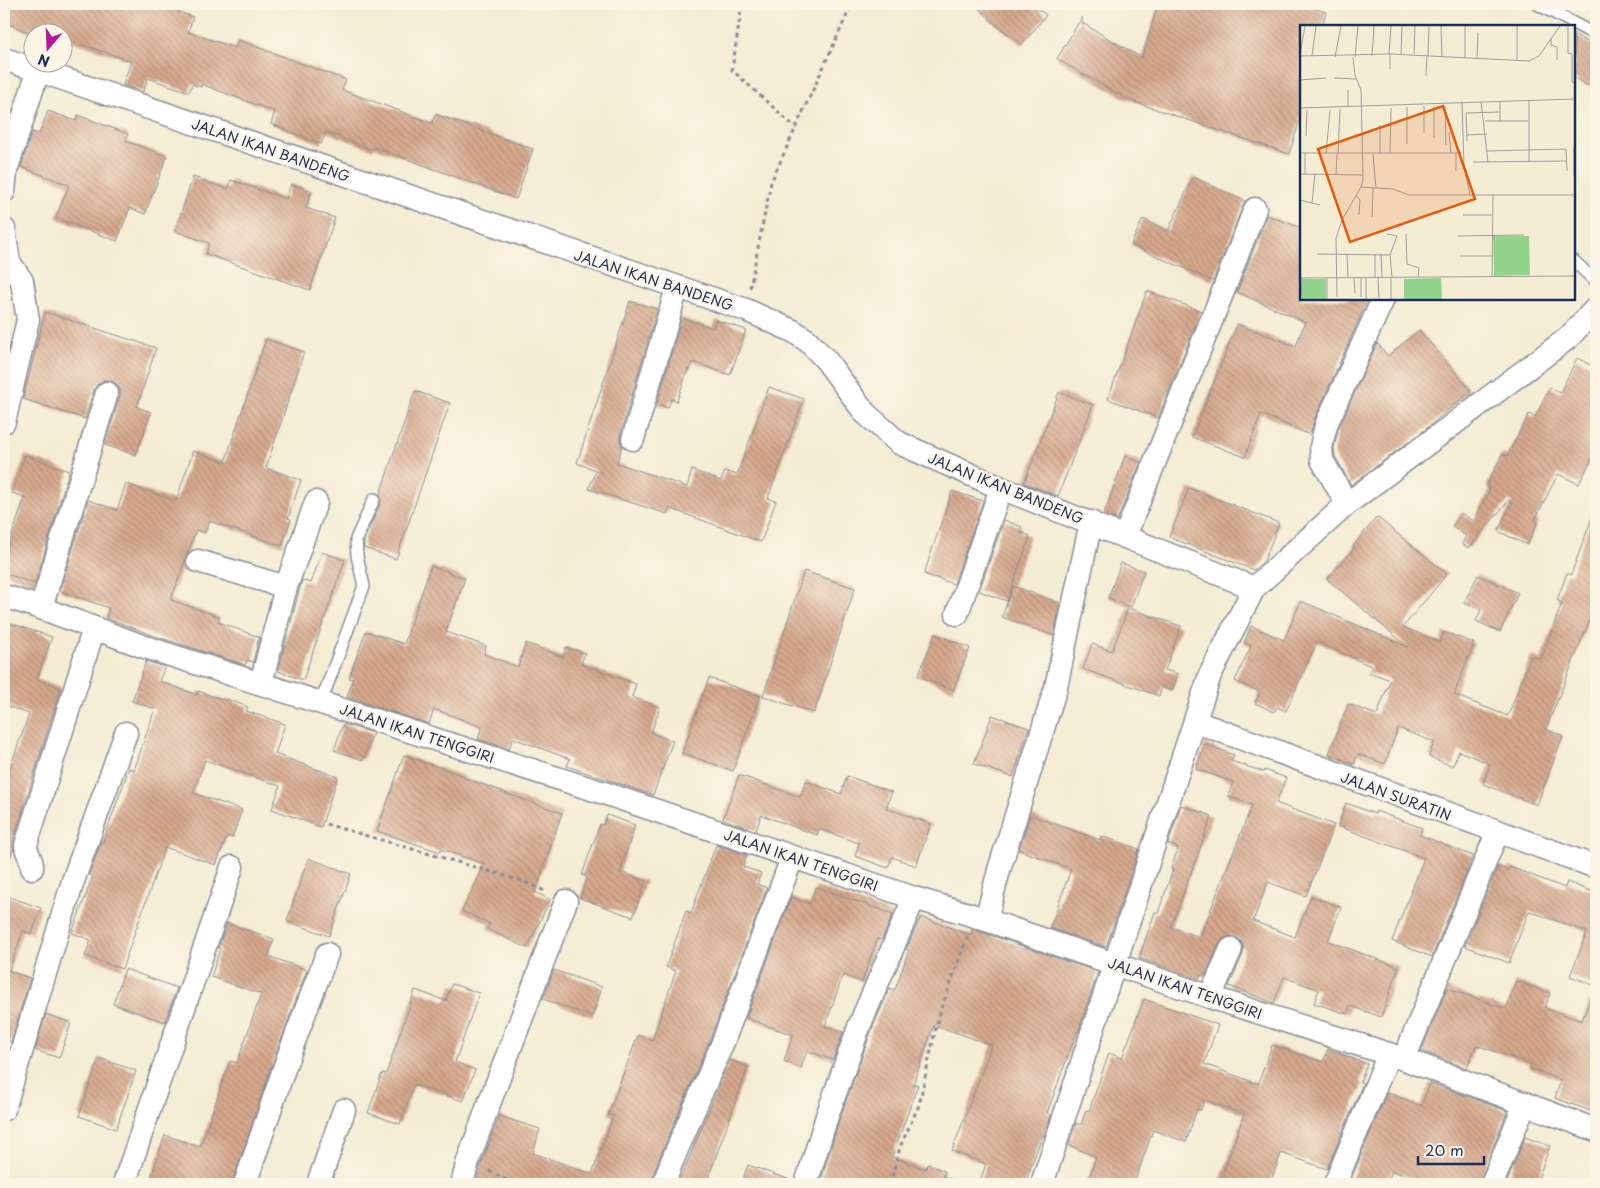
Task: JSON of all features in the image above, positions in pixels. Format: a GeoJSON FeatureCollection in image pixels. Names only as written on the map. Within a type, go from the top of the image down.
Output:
{"type":"FeatureCollection","features":[{"type":"Feature","properties":{"kind":"street","name":"JALAN IKAN BANDENG"},"geometry":{"type":"LineString","coordinates":[[4,59],[22,65]]}},
{"type":"Feature","properties":{"kind":"street"},"geometry":{"type":"LineString","coordinates":[[4,191],[6,171],[38,72]]}},
{"type":"Feature","properties":{"kind":"street","name":"JALAN IKAN BANDENG"},"geometry":{"type":"LineString","coordinates":[[41,72],[746,310],[793,331],[808,341],[826,360],[865,413],[899,443],[1001,488],[1254,588]]}},
{"type":"Feature","properties":{"kind":"street"},"geometry":{"type":"LineString","coordinates":[[1124,536],[1255,209]]}},
{"type":"Feature","properties":{"kind":"street"},"geometry":{"type":"LineString","coordinates":[[4,228],[9,262],[22,281],[28,320],[4,422]]}},
{"type":"Feature","properties":{"kind":"street"},"geometry":{"type":"LineString","coordinates":[[632,439],[677,288]]}},
{"type":"Feature","properties":{"kind":"street"},"geometry":{"type":"LineString","coordinates":[[1346,504],[1322,460],[1321,447],[1326,425],[1384,300]]}},
{"type":"Feature","properties":{"kind":"street"},"geometry":{"type":"LineString","coordinates":[[1042,1184],[1196,722],[1210,674],[1254,588],[1346,504],[1568,338],[1596,308]]}},
{"type":"Feature","properties":{"kind":"street"},"geometry":{"type":"LineString","coordinates":[[41,608],[108,394]]}},
{"type":"Feature","properties":{"kind":"street"},"geometry":{"type":"LineString","coordinates":[[957,614],[1001,488]]}},
{"type":"Feature","properties":{"kind":"street"},"geometry":{"type":"LineString","coordinates":[[261,683],[286,586],[316,502]]}},
{"type":"Feature","properties":{"kind":"street"},"geometry":{"type":"LineString","coordinates":[[980,918],[999,870],[1056,687],[1090,522]]}},
{"type":"Feature","properties":{"kind":"street"},"geometry":{"type":"LineString","coordinates":[[198,561],[286,586]]}},
{"type":"Feature","properties":{"kind":"street","name":"JALAN IKAN TENGGIRI"},"geometry":{"type":"LineString","coordinates":[[4,596],[142,646],[604,793],[792,858],[980,918],[1210,997],[1397,1056],[1596,1130]]}},
{"type":"Feature","properties":{"kind":"street"},"geometry":{"type":"LineString","coordinates":[[32,868],[33,862],[26,850],[26,845],[94,628]]}},
{"type":"Feature","properties":{"kind":"street","name":"JALAN SURATIN"},"geometry":{"type":"LineString","coordinates":[[1196,722],[1596,868]]}},
{"type":"Feature","properties":{"kind":"street"},"geometry":{"type":"LineString","coordinates":[[4,1109],[73,880],[126,733]]}},
{"type":"Feature","properties":{"kind":"street"},"geometry":{"type":"LineString","coordinates":[[1334,1184],[1397,1056],[1497,833]]}},
{"type":"Feature","properties":{"kind":"street"},"geometry":{"type":"LineString","coordinates":[[664,1184],[723,1042],[792,858]]}},
{"type":"Feature","properties":{"kind":"street"},"geometry":{"type":"LineString","coordinates":[[124,1184],[232,867]]}},
{"type":"Feature","properties":{"kind":"street"},"geometry":{"type":"LineString","coordinates":[[806,1184],[827,1116],[860,1024],[914,898]]}},
{"type":"Feature","properties":{"kind":"street"},"geometry":{"type":"LineString","coordinates":[[462,1184],[468,1161],[514,1034],[566,901]]}},
{"type":"Feature","properties":{"kind":"street"},"geometry":{"type":"LineString","coordinates":[[1210,997],[1231,949]]}},
{"type":"Feature","properties":{"kind":"street"},"geometry":{"type":"LineString","coordinates":[[245,1184],[287,1060],[327,954]]}},
{"type":"Feature","properties":{"kind":"street"},"geometry":{"type":"LineString","coordinates":[[1492,1184],[1524,1104]]}},
{"type":"Feature","properties":{"kind":"street"},"geometry":{"type":"LineString","coordinates":[[318,1184],[344,1110]]}},
{"type":"Feature","properties":{"kind":"lane"},"geometry":{"type":"LineString","coordinates":[[1537,4],[1596,35]]}},
{"type":"Feature","properties":{"kind":"lane"},"geometry":{"type":"LineString","coordinates":[[1575,262],[1596,282]]}},
{"type":"Feature","properties":{"kind":"lane"},"geometry":{"type":"LineString","coordinates":[[321,702],[364,586],[357,556],[356,540],[374,499]]}},
{"type":"Feature","properties":{"kind":"path"},"geometry":{"type":"LineString","coordinates":[[742,4],[732,70],[796,128]]}},
{"type":"Feature","properties":{"kind":"path"},"geometry":{"type":"LineString","coordinates":[[746,310],[771,182],[852,4]]}},
{"type":"Feature","properties":{"kind":"path"},"geometry":{"type":"LineString","coordinates":[[326,824],[523,881],[566,901]]}},
{"type":"Feature","properties":{"kind":"path"},"geometry":{"type":"LineString","coordinates":[[890,1184],[900,1147],[919,1105],[938,1018],[980,918]]}},
{"type":"Feature","properties":{"kind":"path"},"geometry":{"type":"LineString","coordinates":[[468,1161],[515,1184]]}},
{"type":"Feature","properties":{"kind":"building"},"geometry":{"type":"Polygon","coordinates":[[[4,4],[182,4],[179,12],[193,17],[188,32],[235,48],[238,40],[346,80],[342,90],[432,123],[435,114],[533,149],[516,199],[374,147],[373,150],[326,132],[321,144],[271,124],[275,112],[201,84],[201,87],[192,84],[189,92],[148,78],[143,92],[123,85],[131,61],[72,41],[72,22],[22,22],[22,30],[4,22],[4,4]]]}},
{"type":"Feature","properties":{"kind":"building"},"geometry":{"type":"Polygon","coordinates":[[[973,4],[1031,4],[1046,15],[1022,45],[973,4]]]}},
{"type":"Feature","properties":{"kind":"building"},"geometry":{"type":"Polygon","coordinates":[[[1158,4],[1299,4],[1326,12],[1322,25],[1300,25],[1300,119],[1289,154],[1126,99],[1057,59],[1082,17],[1082,23],[1142,58],[1158,4]]]}},
{"type":"Feature","properties":{"kind":"building"},"geometry":{"type":"Polygon","coordinates":[[[1575,35],[1596,47],[1596,73],[1588,86],[1575,79],[1575,35]]]}},
{"type":"Feature","properties":{"kind":"building"},"geometry":{"type":"Polygon","coordinates":[[[48,111],[76,121],[78,115],[128,134],[126,141],[167,156],[145,214],[130,208],[117,241],[56,218],[69,185],[21,167],[32,132],[39,134],[48,111]]]}},
{"type":"Feature","properties":{"kind":"building"},"geometry":{"type":"Polygon","coordinates":[[[193,177],[228,189],[231,180],[286,199],[291,184],[312,191],[306,208],[335,218],[310,290],[206,254],[209,243],[175,231],[193,177]]]}},
{"type":"Feature","properties":{"kind":"building"},"geometry":{"type":"Polygon","coordinates":[[[1193,177],[1245,201],[1213,281],[1131,245],[1143,219],[1168,231],[1193,177]]]}},
{"type":"Feature","properties":{"kind":"building"},"geometry":{"type":"Polygon","coordinates":[[[1267,215],[1300,228],[1300,300],[1367,300],[1314,420],[1310,435],[1261,414],[1245,457],[1192,437],[1237,324],[1296,346],[1305,322],[1237,292],[1267,215]]]}},
{"type":"Feature","properties":{"kind":"building"},"geometry":{"type":"Polygon","coordinates":[[[1147,291],[1201,311],[1158,418],[1108,399],[1147,291]]]}},
{"type":"Feature","properties":{"kind":"building"},"geometry":{"type":"Polygon","coordinates":[[[630,301],[657,309],[620,435],[622,446],[617,463],[687,487],[692,470],[721,481],[725,471],[737,475],[769,387],[804,399],[768,498],[776,501],[761,542],[669,508],[667,514],[589,489],[596,470],[577,463],[630,301]]]}},
{"type":"Feature","properties":{"kind":"building"},"geometry":{"type":"Polygon","coordinates":[[[45,312],[156,348],[137,407],[151,412],[136,455],[105,445],[120,396],[120,390],[111,381],[104,380],[94,389],[85,419],[23,399],[45,312]]]}},
{"type":"Feature","properties":{"kind":"building"},"geometry":{"type":"Polygon","coordinates":[[[682,318],[713,328],[716,320],[746,330],[730,375],[693,362],[690,370],[688,369],[677,401],[671,399],[668,408],[657,404],[682,318]]]}},
{"type":"Feature","properties":{"kind":"building"},"geometry":{"type":"Polygon","coordinates":[[[1419,330],[1471,391],[1422,432],[1351,485],[1335,456],[1334,448],[1338,429],[1377,343],[1388,356],[1419,330]]]}},
{"type":"Feature","properties":{"kind":"building"},"geometry":{"type":"Polygon","coordinates":[[[266,339],[304,352],[266,468],[301,480],[288,518],[291,519],[282,546],[209,521],[205,533],[196,530],[171,600],[220,617],[218,622],[259,637],[253,662],[247,660],[245,665],[106,618],[109,608],[60,591],[88,500],[117,510],[126,484],[176,501],[193,451],[225,462],[266,339]]]}},
{"type":"Feature","properties":{"kind":"building"},"geometry":{"type":"Polygon","coordinates":[[[1577,358],[1596,368],[1596,450],[1579,484],[1558,474],[1535,520],[1538,522],[1527,545],[1498,531],[1512,502],[1509,500],[1469,548],[1462,544],[1466,536],[1452,527],[1461,513],[1474,521],[1490,489],[1486,487],[1502,454],[1507,456],[1529,414],[1535,417],[1550,387],[1560,393],[1577,358]]]}},
{"type":"Feature","properties":{"kind":"building"},"geometry":{"type":"Polygon","coordinates":[[[415,391],[450,403],[396,559],[364,548],[364,540],[381,502],[380,494],[415,391]]]}},
{"type":"Feature","properties":{"kind":"building"},"geometry":{"type":"Polygon","coordinates":[[[1059,392],[1093,405],[1058,496],[1024,483],[1059,392]]]}},
{"type":"Feature","properties":{"kind":"building"},"geometry":{"type":"Polygon","coordinates":[[[25,455],[69,471],[35,584],[4,573],[4,559],[25,497],[12,493],[25,455]]]}},
{"type":"Feature","properties":{"kind":"building"},"geometry":{"type":"Polygon","coordinates":[[[1125,456],[1141,462],[1117,520],[1104,514],[1125,456]]]}},
{"type":"Feature","properties":{"kind":"building"},"geometry":{"type":"Polygon","coordinates":[[[1189,488],[1279,523],[1264,561],[1254,570],[1169,537],[1189,488]]]}},
{"type":"Feature","properties":{"kind":"building"},"geometry":{"type":"Polygon","coordinates":[[[952,491],[983,501],[954,584],[924,574],[952,491]]]}},
{"type":"Feature","properties":{"kind":"building"},"geometry":{"type":"Polygon","coordinates":[[[1594,512],[1596,512],[1596,616],[1592,614],[1546,729],[1563,736],[1537,805],[1483,784],[1490,764],[1459,751],[1453,766],[1429,757],[1434,742],[1398,728],[1385,764],[1358,754],[1354,764],[1329,754],[1348,704],[1377,715],[1390,680],[1369,672],[1371,666],[1317,642],[1286,711],[1277,707],[1274,712],[1255,703],[1260,692],[1235,681],[1251,646],[1244,643],[1251,626],[1284,640],[1301,601],[1408,647],[1327,579],[1355,547],[1353,546],[1377,517],[1447,574],[1403,627],[1440,642],[1444,632],[1474,643],[1454,695],[1508,716],[1531,656],[1541,659],[1562,603],[1557,600],[1567,573],[1571,575],[1594,512]]]}},
{"type":"Feature","properties":{"kind":"building"},"geometry":{"type":"Polygon","coordinates":[[[1004,520],[1022,527],[1020,532],[1030,536],[1007,601],[979,591],[1004,520]]]}},
{"type":"Feature","properties":{"kind":"building"},"geometry":{"type":"Polygon","coordinates":[[[322,552],[345,560],[303,680],[278,671],[302,580],[311,583],[322,552]]]}},
{"type":"Feature","properties":{"kind":"building"},"geometry":{"type":"Polygon","coordinates":[[[1121,563],[1144,571],[1131,607],[1108,598],[1121,563]]]}},
{"type":"Feature","properties":{"kind":"building"},"geometry":{"type":"Polygon","coordinates":[[[431,566],[465,578],[446,632],[486,646],[484,654],[518,667],[526,643],[563,657],[566,647],[585,653],[581,664],[636,684],[632,697],[660,707],[651,733],[673,741],[653,795],[567,766],[570,759],[513,738],[509,749],[478,739],[482,727],[434,709],[429,724],[347,697],[353,679],[349,678],[366,631],[404,644],[431,566]]]}},
{"type":"Feature","properties":{"kind":"building"},"geometry":{"type":"Polygon","coordinates":[[[804,571],[855,588],[814,713],[763,696],[804,571]]]}},
{"type":"Feature","properties":{"kind":"building"},"geometry":{"type":"Polygon","coordinates":[[[1478,575],[1518,593],[1500,632],[1476,621],[1481,610],[1464,603],[1478,575]]]}},
{"type":"Feature","properties":{"kind":"building"},"geometry":{"type":"Polygon","coordinates":[[[1013,586],[1060,603],[1054,636],[1002,617],[1013,586]]]}},
{"type":"Feature","properties":{"kind":"building"},"geometry":{"type":"Polygon","coordinates":[[[1128,608],[1181,626],[1165,670],[1178,674],[1172,691],[1162,687],[1159,696],[1083,669],[1092,644],[1112,651],[1128,608]]]}},
{"type":"Feature","properties":{"kind":"building"},"geometry":{"type":"Polygon","coordinates":[[[4,621],[52,637],[37,679],[61,688],[13,841],[13,850],[6,870],[4,869],[4,785],[29,714],[4,705],[4,621]]]}},
{"type":"Feature","properties":{"kind":"building"},"geometry":{"type":"Polygon","coordinates":[[[935,634],[970,648],[953,690],[918,676],[935,634]]]}},
{"type":"Feature","properties":{"kind":"building"},"geometry":{"type":"Polygon","coordinates":[[[146,661],[165,667],[159,681],[197,695],[198,691],[226,701],[227,699],[248,707],[246,711],[285,724],[275,754],[338,777],[321,827],[272,809],[280,786],[205,760],[193,793],[242,810],[232,838],[227,836],[216,865],[165,847],[122,969],[85,956],[91,940],[72,933],[93,876],[89,874],[101,842],[103,842],[129,768],[134,770],[155,709],[132,701],[146,661]]]}},
{"type":"Feature","properties":{"kind":"building"},"geometry":{"type":"Polygon","coordinates":[[[709,678],[760,696],[733,771],[682,753],[709,678]]]}},
{"type":"Feature","properties":{"kind":"building"},"geometry":{"type":"Polygon","coordinates":[[[992,715],[1029,728],[1013,777],[974,764],[992,715]]]}},
{"type":"Feature","properties":{"kind":"building"},"geometry":{"type":"Polygon","coordinates":[[[343,724],[373,733],[363,760],[334,750],[343,724]]]}},
{"type":"Feature","properties":{"kind":"building"},"geometry":{"type":"Polygon","coordinates":[[[1205,744],[1234,755],[1231,761],[1286,778],[1276,803],[1334,825],[1306,896],[1268,882],[1253,921],[1295,937],[1311,896],[1341,907],[1328,941],[1399,967],[1381,1017],[1350,1006],[1347,1014],[1314,1003],[1319,990],[1284,977],[1274,1003],[1229,986],[1244,948],[1241,941],[1236,937],[1229,936],[1223,939],[1205,976],[1201,975],[1199,979],[1139,958],[1155,912],[1158,913],[1173,870],[1171,869],[1178,848],[1168,844],[1181,805],[1212,816],[1171,927],[1200,937],[1252,805],[1228,796],[1233,782],[1196,769],[1205,744]]]}},
{"type":"Feature","properties":{"kind":"building"},"geometry":{"type":"Polygon","coordinates":[[[404,755],[562,813],[535,892],[550,900],[527,948],[487,929],[490,924],[462,911],[485,864],[441,849],[440,852],[377,831],[404,755]]]}},
{"type":"Feature","properties":{"kind":"building"},"geometry":{"type":"Polygon","coordinates":[[[739,775],[800,797],[806,781],[841,794],[847,776],[892,792],[886,808],[931,824],[916,866],[892,857],[888,868],[855,856],[859,843],[819,829],[817,835],[761,815],[756,831],[723,819],[739,775]]]}},
{"type":"Feature","properties":{"kind":"building"},"geometry":{"type":"Polygon","coordinates":[[[1346,803],[1375,814],[1376,811],[1422,828],[1420,835],[1473,856],[1432,957],[1392,941],[1424,858],[1338,826],[1346,803]]]}},
{"type":"Feature","properties":{"kind":"building"},"geometry":{"type":"Polygon","coordinates":[[[607,815],[635,825],[620,872],[646,881],[633,917],[580,898],[587,877],[582,875],[600,824],[603,825],[607,815]]]}},
{"type":"Feature","properties":{"kind":"building"},"geometry":{"type":"Polygon","coordinates":[[[1030,815],[1100,840],[1101,836],[1139,849],[1106,947],[1050,928],[1071,869],[1019,850],[1030,815]]]}},
{"type":"Feature","properties":{"kind":"building"},"geometry":{"type":"Polygon","coordinates":[[[716,845],[747,855],[743,867],[761,873],[757,884],[767,888],[711,1037],[658,1161],[651,1184],[630,1179],[628,1184],[476,1184],[499,1116],[540,1129],[533,1153],[592,1174],[613,1116],[608,1115],[638,1035],[652,1040],[676,971],[666,967],[686,911],[691,913],[716,845]]]}},
{"type":"Feature","properties":{"kind":"building"},"geometry":{"type":"Polygon","coordinates":[[[308,858],[351,874],[329,936],[287,921],[308,858]]]}},
{"type":"Feature","properties":{"kind":"building"},"geometry":{"type":"Polygon","coordinates":[[[1498,866],[1508,870],[1510,867],[1565,888],[1567,882],[1596,893],[1596,986],[1570,976],[1587,932],[1529,911],[1509,963],[1465,946],[1498,866]]]}},
{"type":"Feature","properties":{"kind":"building"},"geometry":{"type":"Polygon","coordinates":[[[816,887],[893,914],[882,940],[877,939],[862,982],[843,975],[825,1026],[843,1032],[833,1060],[807,1051],[801,1068],[784,1061],[793,1035],[746,1018],[791,897],[810,904],[816,887]]]}},
{"type":"Feature","properties":{"kind":"building"},"geometry":{"type":"Polygon","coordinates":[[[4,895],[41,908],[32,934],[23,931],[9,971],[30,978],[11,1042],[4,1039],[4,895]]]}},
{"type":"Feature","properties":{"kind":"building"},"geometry":{"type":"Polygon","coordinates":[[[921,917],[971,935],[973,929],[1098,972],[1078,1032],[1047,1113],[1051,1115],[1044,1137],[1042,1136],[1027,1178],[1023,1184],[979,1184],[986,1164],[952,1151],[992,1045],[934,1025],[913,1084],[918,1085],[892,1157],[926,1169],[927,1164],[945,1171],[943,1176],[960,1182],[960,1184],[820,1184],[839,1120],[872,1029],[890,988],[895,990],[909,950],[906,949],[921,917]]]}},
{"type":"Feature","properties":{"kind":"building"},"geometry":{"type":"Polygon","coordinates":[[[227,923],[274,939],[268,956],[307,970],[275,1056],[232,1184],[149,1184],[165,1135],[200,1147],[230,1061],[237,1063],[261,994],[211,977],[220,949],[218,948],[227,923]]]}},
{"type":"Feature","properties":{"kind":"building"},"geometry":{"type":"Polygon","coordinates":[[[125,969],[177,988],[165,1022],[113,1004],[125,969]]]}},
{"type":"Feature","properties":{"kind":"building"},"geometry":{"type":"Polygon","coordinates":[[[554,970],[602,987],[592,1017],[543,999],[554,970]]]}},
{"type":"Feature","properties":{"kind":"building"},"geometry":{"type":"Polygon","coordinates":[[[1516,981],[1550,993],[1545,1008],[1582,1021],[1594,988],[1596,989],[1596,1113],[1555,1098],[1561,1080],[1529,1068],[1531,1064],[1476,1045],[1467,1068],[1421,1051],[1447,988],[1506,1009],[1516,981]]]}},
{"type":"Feature","properties":{"kind":"building"},"geometry":{"type":"Polygon","coordinates":[[[452,984],[479,993],[455,1062],[475,1070],[463,1101],[414,1085],[400,1124],[368,1113],[382,1073],[386,1074],[415,990],[446,1001],[452,984]]]}},
{"type":"Feature","properties":{"kind":"building"},"geometry":{"type":"Polygon","coordinates":[[[1144,999],[1218,1025],[1204,1064],[1258,1084],[1272,1045],[1323,1062],[1328,1049],[1367,1064],[1360,1082],[1363,1083],[1327,1169],[1281,1153],[1270,1184],[1219,1184],[1244,1114],[1204,1100],[1201,1110],[1197,1109],[1186,1142],[1153,1130],[1134,1184],[1087,1184],[1096,1157],[1069,1145],[1076,1123],[1081,1125],[1086,1110],[1089,1111],[1109,1053],[1122,1058],[1144,999]]]}},
{"type":"Feature","properties":{"kind":"building"},"geometry":{"type":"Polygon","coordinates":[[[46,1014],[71,1023],[59,1058],[35,1050],[46,1014]]]}},
{"type":"Feature","properties":{"kind":"building"},"geometry":{"type":"Polygon","coordinates":[[[99,1058],[136,1071],[116,1129],[79,1116],[99,1058]]]}},
{"type":"Feature","properties":{"kind":"building"},"geometry":{"type":"Polygon","coordinates":[[[730,1060],[748,1067],[706,1184],[678,1184],[730,1060]]]}},
{"type":"Feature","properties":{"kind":"building"},"geometry":{"type":"Polygon","coordinates":[[[1430,1083],[1507,1111],[1479,1184],[1431,1184],[1392,1171],[1387,1184],[1349,1184],[1387,1092],[1421,1106],[1430,1083]]]}},
{"type":"Feature","properties":{"kind":"building"},"geometry":{"type":"Polygon","coordinates":[[[1525,1137],[1550,1146],[1536,1184],[1506,1184],[1525,1137]]]}},
{"type":"Feature","properties":{"kind":"building"},"geometry":{"type":"Polygon","coordinates":[[[748,1165],[793,1181],[793,1184],[741,1184],[748,1165]]]}}]}
